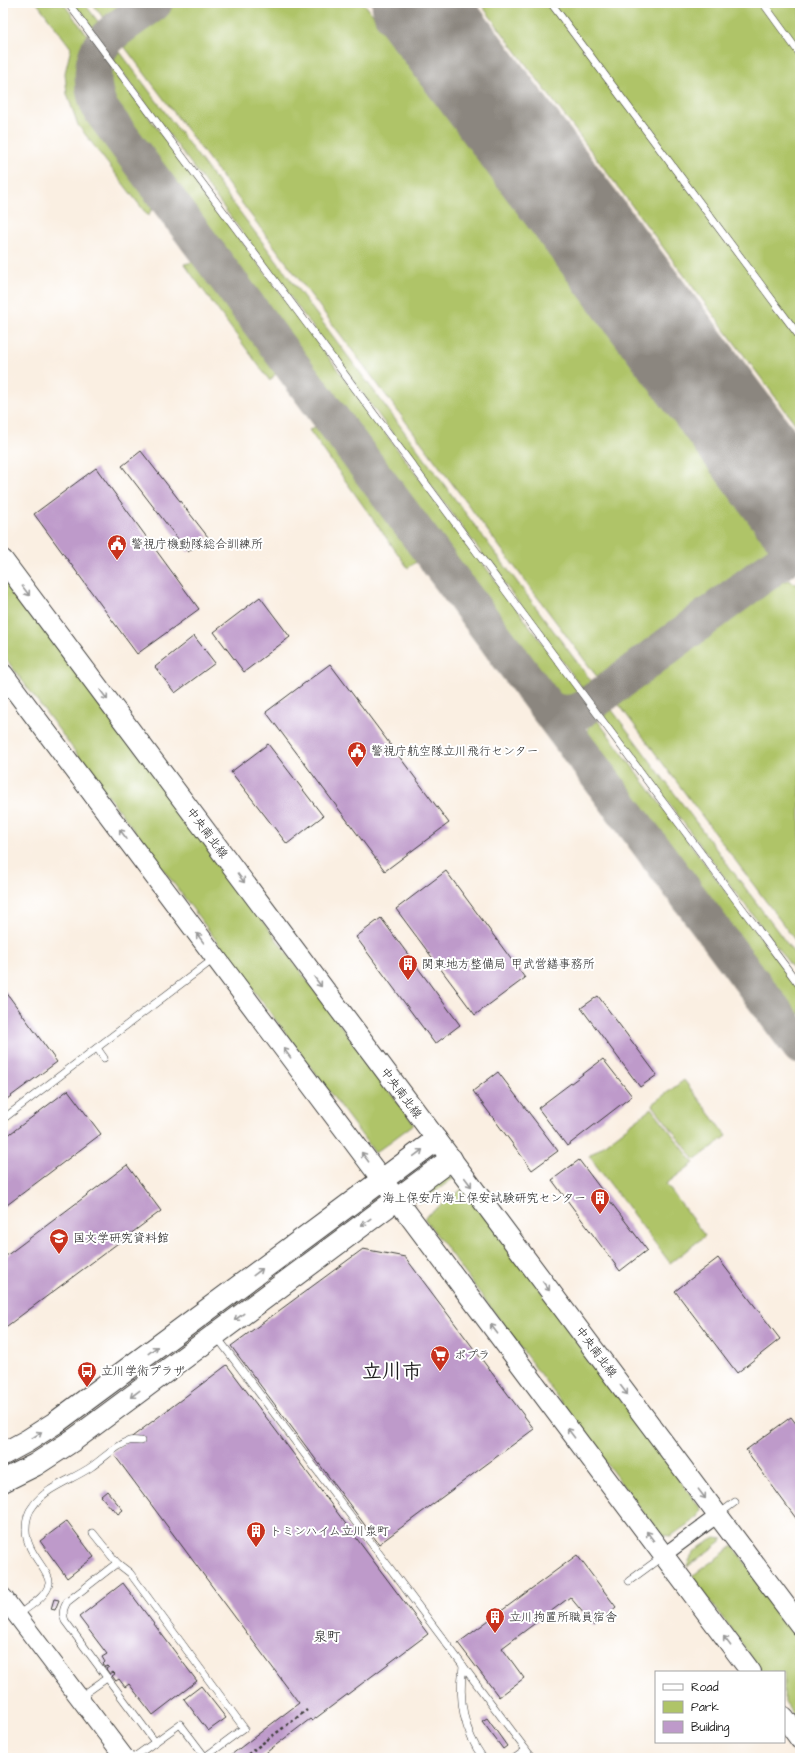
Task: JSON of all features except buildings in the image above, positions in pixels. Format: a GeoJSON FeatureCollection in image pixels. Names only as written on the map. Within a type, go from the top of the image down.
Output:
{"type":"FeatureCollection","features":[{"type":"Feature","properties":{"kind":"main road","name":"中央南北線"},"geometry":{"type":"LineString","coordinates":[[3,560],[800,1625]]}},
{"type":"Feature","properties":{"kind":"main road"},"geometry":{"type":"LineString","coordinates":[[3,674],[215,958],[398,1199],[750,1671]]}},
{"type":"Feature","properties":{"kind":"main road"},"geometry":{"type":"LineString","coordinates":[[3,1454],[55,1423],[436,1140]]}},
{"type":"Feature","properties":{"kind":"main road"},"geometry":{"type":"LineString","coordinates":[[3,1481],[55,1453],[451,1159]]}},
{"type":"Feature","properties":{"kind":"main road"},"geometry":{"type":"LineString","coordinates":[[785,1718],[800,1739]]}},
{"type":"Feature","properties":{"kind":"street"},"geometry":{"type":"LineString","coordinates":[[664,1555],[718,1515]]}},
{"type":"Feature","properties":{"kind":"street"},"geometry":{"type":"LineString","coordinates":[[3,1597],[126,1758]]}},
{"type":"Feature","properties":{"kind":"lane"},"geometry":{"type":"LineString","coordinates":[[68,3],[800,986]]}},
{"type":"Feature","properties":{"kind":"lane"},"geometry":{"type":"LineString","coordinates":[[551,3],[800,337]]}},
{"type":"Feature","properties":{"kind":"lane"},"geometry":{"type":"LineString","coordinates":[[763,3],[800,54]]}},
{"type":"Feature","properties":{"kind":"lane"},"geometry":{"type":"LineString","coordinates":[[3,1118],[215,958]]}},
{"type":"Feature","properties":{"kind":"lane"},"geometry":{"type":"LineString","coordinates":[[97,1048],[104,1058]]}},
{"type":"Feature","properties":{"kind":"lane"},"geometry":{"type":"LineString","coordinates":[[215,1335],[532,1758]]}},
{"type":"Feature","properties":{"kind":"lane"},"geometry":{"type":"LineString","coordinates":[[17,1616],[42,1596],[47,1590],[49,1582],[47,1575],[30,1549],[26,1539],[28,1515],[33,1506],[42,1496],[90,1468],[129,1441],[141,1441]]}},
{"type":"Feature","properties":{"kind":"lane"},"geometry":{"type":"LineString","coordinates":[[718,1515],[735,1502]]}},
{"type":"Feature","properties":{"kind":"lane"},"geometry":{"type":"LineString","coordinates":[[93,1533],[117,1563],[130,1573],[244,1728],[205,1757],[180,1724],[133,1758]]}},
{"type":"Feature","properties":{"kind":"lane"},"geometry":{"type":"LineString","coordinates":[[629,1581],[664,1555]]}},
{"type":"Feature","properties":{"kind":"lane"},"geometry":{"type":"LineString","coordinates":[[117,1563],[67,1602],[62,1614],[65,1621],[155,1742]]}},
{"type":"Feature","properties":{"kind":"lane"},"geometry":{"type":"LineString","coordinates":[[463,1666],[460,1687],[466,1727],[471,1739],[483,1758]]}},
{"type":"Feature","properties":{"kind":"lane"},"geometry":{"type":"LineString","coordinates":[[80,1697],[107,1678]]}},
{"type":"Feature","properties":{"kind":"lane"},"geometry":{"type":"LineString","coordinates":[[515,1758],[526,1750]]}},
{"type":"Feature","properties":{"kind":"path"},"geometry":{"type":"LineString","coordinates":[[243,1758],[307,1710]]}},
{"type":"Feature","properties":{"kind":"green space"},"geometry":{"type":"Polygon","coordinates":[[[37,3],[63,3],[96,47],[89,66],[89,86],[94,105],[103,124],[115,143],[154,192],[153,205],[148,216],[78,125],[67,94],[65,73],[71,48],[37,3]]]}},
{"type":"Feature","properties":{"kind":"green space"},"geometry":{"type":"Polygon","coordinates":[[[71,3],[84,3],[106,32],[100,41],[71,3]]]}},
{"type":"Feature","properties":{"kind":"green space"},"geometry":{"type":"Polygon","coordinates":[[[92,3],[143,3],[111,28],[92,3]]]}},
{"type":"Feature","properties":{"kind":"green space"},"geometry":{"type":"Polygon","coordinates":[[[173,3],[364,3],[768,541],[770,555],[762,567],[604,686],[121,42],[173,3]]]}},
{"type":"Feature","properties":{"kind":"green space"},"geometry":{"type":"Polygon","coordinates":[[[480,3],[800,3],[800,430],[480,3]]]}},
{"type":"Feature","properties":{"kind":"green space"},"geometry":{"type":"Polygon","coordinates":[[[117,48],[598,690],[589,697],[112,58],[117,48]]]}},
{"type":"Feature","properties":{"kind":"green space"},"geometry":{"type":"Polygon","coordinates":[[[109,64],[585,700],[574,705],[567,705],[557,699],[122,117],[112,98],[108,86],[109,64]]]}},
{"type":"Feature","properties":{"kind":"green space"},"geometry":{"type":"Polygon","coordinates":[[[193,262],[208,266],[277,360],[277,372],[270,381],[184,264],[193,262]]]}},
{"type":"Feature","properties":{"kind":"green space"},"geometry":{"type":"Polygon","coordinates":[[[315,427],[329,427],[423,557],[408,568],[309,430],[315,427]]]}},
{"type":"Feature","properties":{"kind":"green space"},"geometry":{"type":"Polygon","coordinates":[[[3,572],[414,1124],[375,1153],[3,655],[3,572]]]}},
{"type":"Feature","properties":{"kind":"green space"},"geometry":{"type":"Polygon","coordinates":[[[789,580],[800,586],[800,947],[617,702],[769,587],[789,580]]]}},
{"type":"Feature","properties":{"kind":"green space"},"geometry":{"type":"Polygon","coordinates":[[[609,706],[800,961],[800,978],[601,713],[609,706]]]}},
{"type":"Feature","properties":{"kind":"green space"},"geometry":{"type":"Polygon","coordinates":[[[595,717],[800,990],[800,1022],[592,743],[588,729],[595,717]]]}},
{"type":"Feature","properties":{"kind":"green space"},"geometry":{"type":"Polygon","coordinates":[[[681,897],[709,935],[700,941],[672,903],[681,897]]]}},
{"type":"Feature","properties":{"kind":"green space"},"geometry":{"type":"Polygon","coordinates":[[[719,946],[753,992],[743,999],[709,953],[719,946]]]}},
{"type":"Feature","properties":{"kind":"green space"},"geometry":{"type":"Polygon","coordinates":[[[760,1001],[794,1048],[785,1054],[751,1008],[760,1001]]]}},
{"type":"Feature","properties":{"kind":"green space"},"geometry":{"type":"Polygon","coordinates":[[[684,1080],[727,1136],[695,1160],[652,1104],[684,1080]]]}},
{"type":"Feature","properties":{"kind":"green space"},"geometry":{"type":"Polygon","coordinates":[[[652,1108],[694,1163],[666,1184],[705,1236],[670,1263],[589,1156],[652,1108]]]}},
{"type":"Feature","properties":{"kind":"green space"},"geometry":{"type":"Polygon","coordinates":[[[447,1176],[455,1177],[418,1204],[426,1191],[447,1176]]]}},
{"type":"Feature","properties":{"kind":"green space"},"geometry":{"type":"Polygon","coordinates":[[[465,1187],[701,1509],[698,1517],[671,1536],[663,1535],[653,1526],[424,1218],[465,1187]]]}},
{"type":"Feature","properties":{"kind":"green space"},"geometry":{"type":"Polygon","coordinates":[[[715,1538],[724,1539],[687,1567],[694,1553],[701,1546],[715,1538]]]}},
{"type":"Feature","properties":{"kind":"green space"},"geometry":{"type":"Polygon","coordinates":[[[733,1546],[800,1637],[800,1724],[785,1703],[785,1671],[761,1671],[692,1576],[733,1546]]]}},
{"type":"Feature","properties":{"kind":"taxiway"},"geometry":{"type":"LineString","coordinates":[[154,3],[112,33],[101,46],[94,64],[93,73],[93,83],[97,101],[101,110],[800,1046]]}},
{"type":"Feature","properties":{"kind":"taxiway"},"geometry":{"type":"LineString","coordinates":[[546,706],[559,713],[572,713],[582,710],[800,547]]}},
{"type":"Feature","properties":{"kind":"runway"},"geometry":{"type":"LineString","coordinates":[[418,3],[800,514]]}},
{"type":"Feature","properties":{"kind":"place","name":"警視庁機動隊総合訓練所"},"geometry":{"type":"Point","coordinates":[117,561]}},
{"type":"Feature","properties":{"kind":"place","name":"警視庁航空隊立川飛行センター"},"geometry":{"type":"Point","coordinates":[357,768]}},
{"type":"Feature","properties":{"kind":"place","name":"関東地方整備局 甲武営繕事務所"},"geometry":{"type":"Point","coordinates":[408,981]}},
{"type":"Feature","properties":{"kind":"place","name":"海上保安庁海上保安試験研究センター"},"geometry":{"type":"Point","coordinates":[600,1215]}},
{"type":"Feature","properties":{"kind":"place","name":"国文学研究資料館"},"geometry":{"type":"Point","coordinates":[59,1255]}},
{"type":"Feature","properties":{"kind":"place","name":"ポプラ"},"geometry":{"type":"Point","coordinates":[440,1372]}},
{"type":"Feature","properties":{"kind":"place","name":"立川学術プラザ"},"geometry":{"type":"Point","coordinates":[87,1388]}},
{"type":"Feature","properties":{"kind":"place","name":"トミンハイム立川泉町"},"geometry":{"type":"Point","coordinates":[256,1548]}},
{"type":"Feature","properties":{"kind":"place","name":"立川拘置所職員宿舎"},"geometry":{"type":"Point","coordinates":[495,1634]}},
{"type":"Feature","properties":{"kind":"district","name":"立川市"},"geometry":{"type":"Point","coordinates":[392,1372]}},
{"type":"Feature","properties":{"kind":"district","name":"泉町"},"geometry":{"type":"Point","coordinates":[327,1637]}}]}
